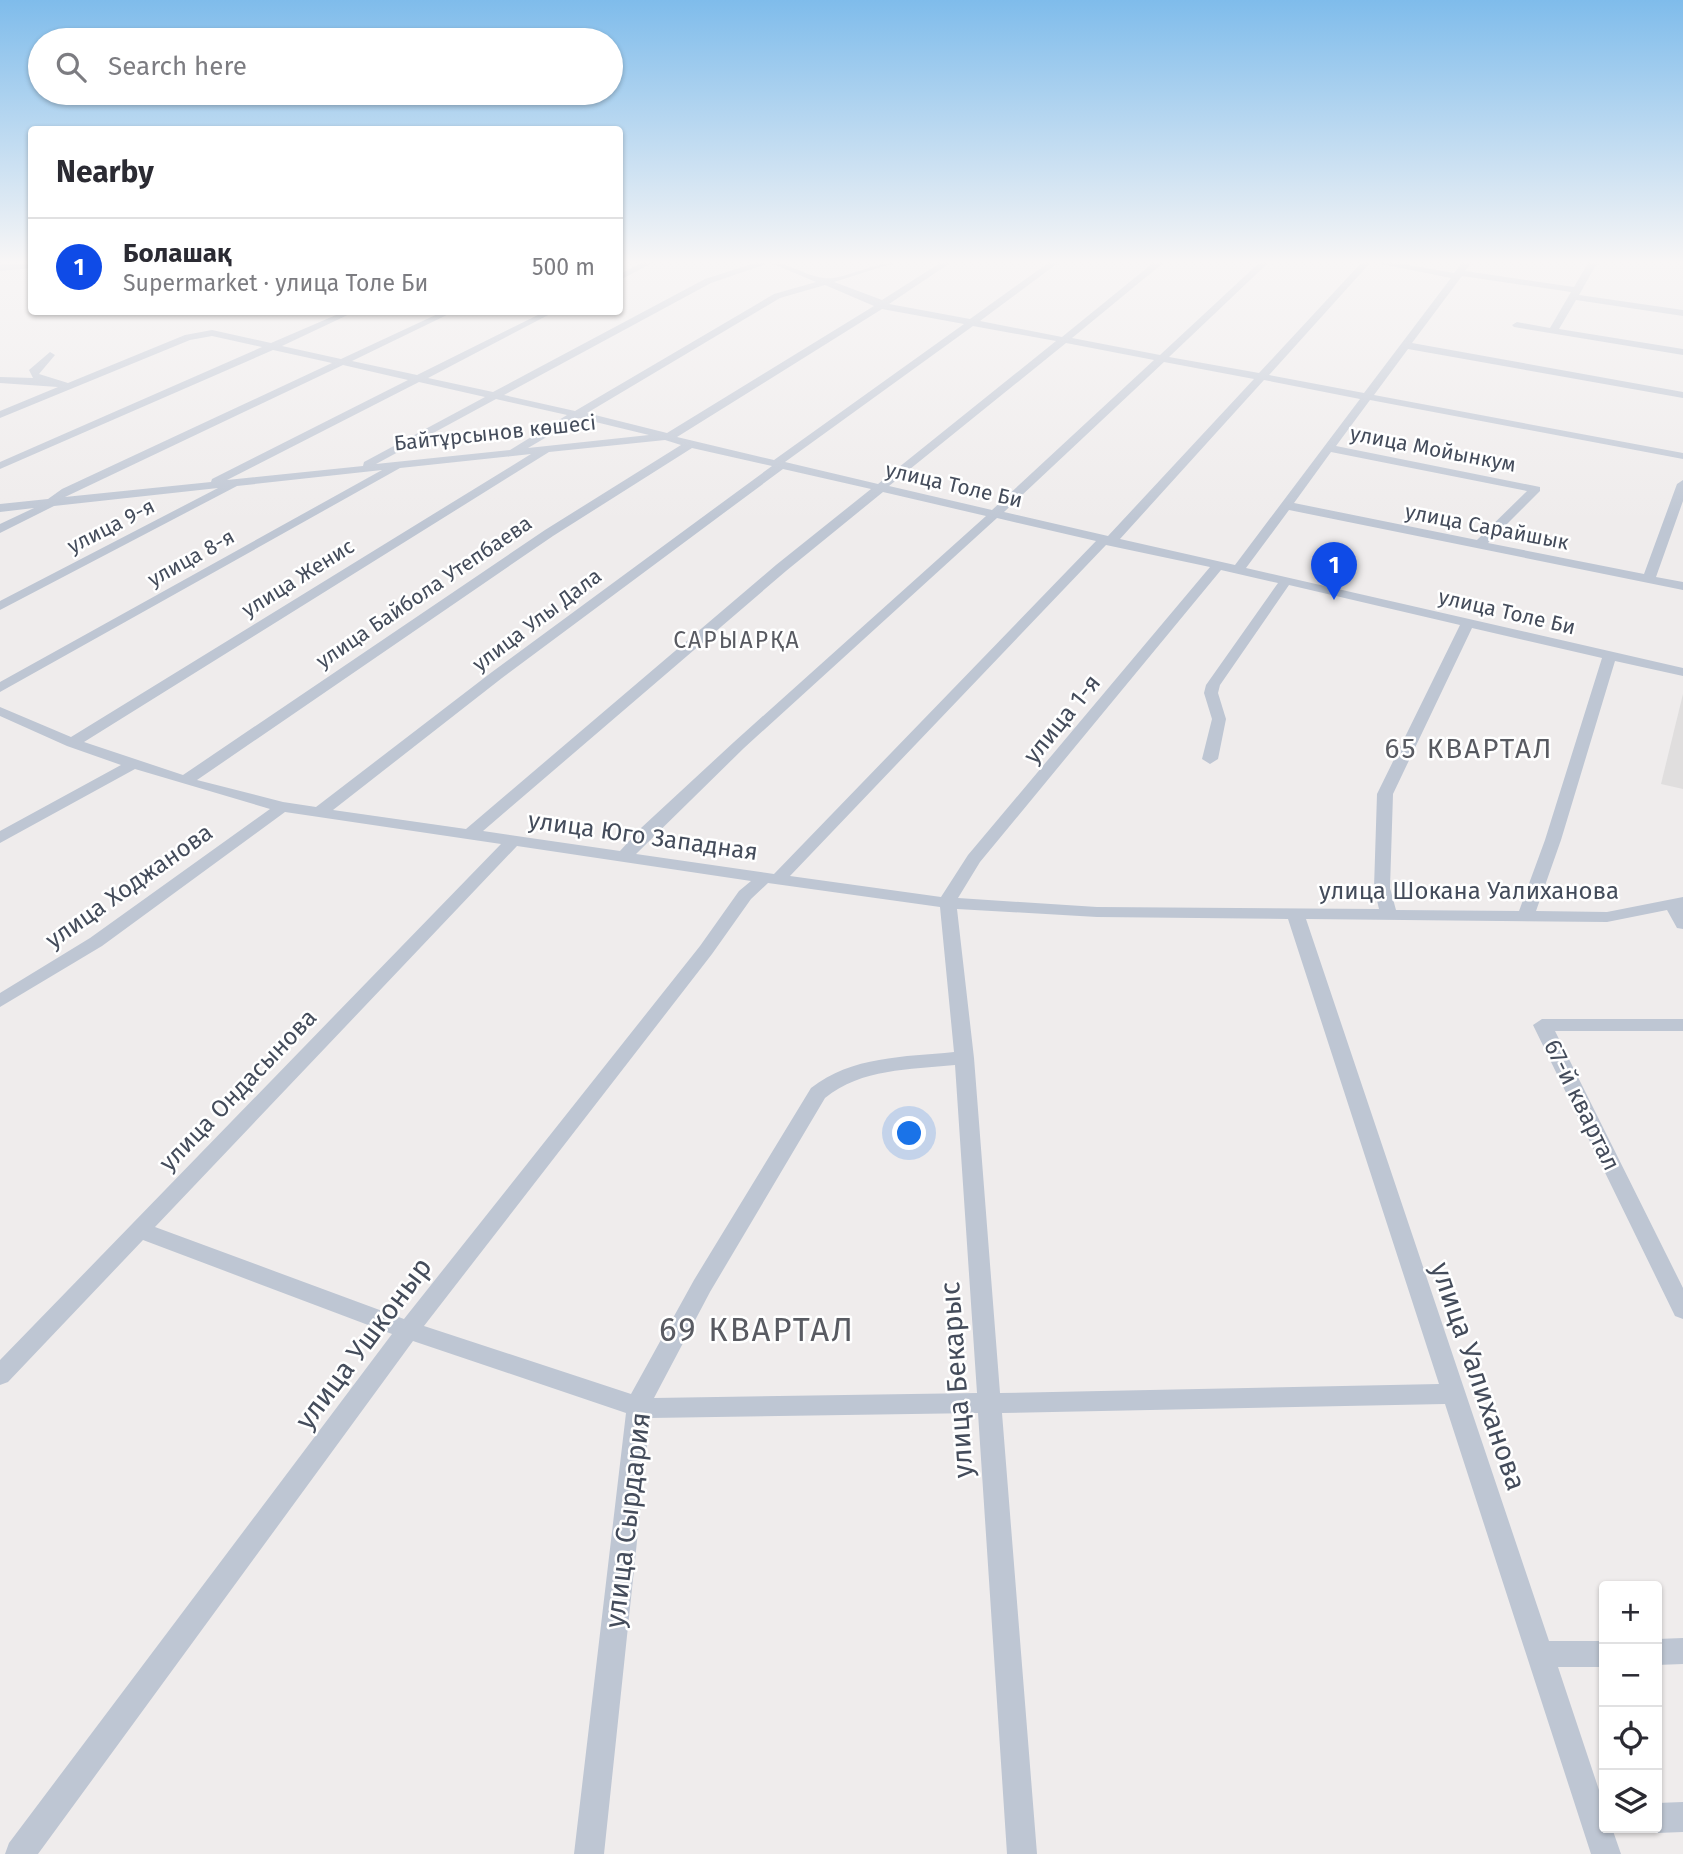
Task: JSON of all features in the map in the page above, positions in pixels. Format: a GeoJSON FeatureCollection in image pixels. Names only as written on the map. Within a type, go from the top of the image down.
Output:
{"type":"FeatureCollection","features":[{"type":"Feature","properties":{"kind":"street","name":"улица Толе Би"},"geometry":{"type":"LineString","coordinates":[[68,386],[157,350]]}},
{"type":"Feature","properties":{"kind":"street"},"geometry":{"type":"LineString","coordinates":[[0,466],[263,350]]}},
{"type":"Feature","properties":{"kind":"street","name":"улица Толе Би"},"geometry":{"type":"LineString","coordinates":[[287,350],[575,413],[778,465],[1683,672]]}},
{"type":"Feature","properties":{"kind":"street"},"geometry":{"type":"LineString","coordinates":[[0,529],[53,502],[66,491],[370,350]]}},
{"type":"Feature","properties":{"kind":"street"},"geometry":{"type":"LineString","coordinates":[[213,483],[474,350]]}},
{"type":"Feature","properties":{"kind":"street"},"geometry":{"type":"LineString","coordinates":[[362,468],[581,350]]}},
{"type":"Feature","properties":{"kind":"street"},"geometry":{"type":"LineString","coordinates":[[512,452],[685,350]]}},
{"type":"Feature","properties":{"kind":"street","name":"Байтұрсынов көшесі"},"geometry":{"type":"LineString","coordinates":[[0,508],[670,436],[813,350]]}},
{"type":"Feature","properties":{"kind":"street","name":"улица Улы Дала"},"geometry":{"type":"LineString","coordinates":[[320,812],[497,675],[935,350]]}},
{"type":"Feature","properties":{"kind":"street"},"geometry":{"type":"LineString","coordinates":[[468,836],[781,568],[1053,350]]}},
{"type":"Feature","properties":{"kind":"street"},"geometry":{"type":"LineString","coordinates":[[1116,350],[1683,456]]}},
{"type":"Feature","properties":{"kind":"street"},"geometry":{"type":"LineString","coordinates":[[623,858],[647,831],[719,764],[995,514],[1171,350]]}},
{"type":"Feature","properties":{"kind":"street","name":"улица Ушконыр"},"geometry":{"type":"LineString","coordinates":[[20,1854],[408,1330],[697,961],[745,895],[771,879],[1107,541],[1288,350]]}},
{"type":"Feature","properties":{"kind":"street"},"geometry":{"type":"LineString","coordinates":[[1237,571],[1402,350]]}},
{"type":"Feature","properties":{"kind":"street"},"geometry":{"type":"LineString","coordinates":[[1430,350],[1683,395]]}},
{"type":"Feature","properties":{"kind":"street"},"geometry":{"type":"LineString","coordinates":[[48,382],[34,375],[34,370],[50,355]]}},
{"type":"Feature","properties":{"kind":"street"},"geometry":{"type":"LineString","coordinates":[[0,380],[48,382],[68,386]]}},
{"type":"Feature","properties":{"kind":"street"},"geometry":{"type":"LineString","coordinates":[[0,415],[68,386]]}},
{"type":"Feature","properties":{"kind":"street","name":"улица Байбола Утепбаева"},"geometry":{"type":"LineString","coordinates":[[185,781],[537,541],[690,444]]}},
{"type":"Feature","properties":{"kind":"street","name":"улица Мойынкум"},"geometry":{"type":"LineString","coordinates":[[1327,448],[1536,489],[1479,545]]}},
{"type":"Feature","properties":{"kind":"street","name":"улица Женис"},"geometry":{"type":"LineString","coordinates":[[72,743],[547,449]]}},
{"type":"Feature","properties":{"kind":"street","name":"улица 8-я"},"geometry":{"type":"LineString","coordinates":[[0,688],[402,464]]}},
{"type":"Feature","properties":{"kind":"street","name":"улица 9-я"},"geometry":{"type":"LineString","coordinates":[[0,606],[240,481]]}},
{"type":"Feature","properties":{"kind":"street"},"geometry":{"type":"LineString","coordinates":[[1649,579],[1683,484]]}},
{"type":"Feature","properties":{"kind":"street","name":"улица Сарайшык"},"geometry":{"type":"LineString","coordinates":[[1284,505],[1683,586]]}},
{"type":"Feature","properties":{"kind":"street","name":"улица 1-я"},"geometry":{"type":"LineString","coordinates":[[948,903],[950,894],[974,859],[1217,567]]}},
{"type":"Feature","properties":{"kind":"street"},"geometry":{"type":"LineString","coordinates":[[1210,759],[1219,719],[1211,693],[1213,685],[1285,582]]}},
{"type":"Feature","properties":{"kind":"street"},"geometry":{"type":"LineString","coordinates":[[1389,916],[1382,888],[1385,794],[1468,623]]}},
{"type":"Feature","properties":{"kind":"street"},"geometry":{"type":"LineString","coordinates":[[1525,917],[1553,840],[1610,655]]}},
{"type":"Feature","properties":{"kind":"street","name":"улица Юго Западная"},"geometry":{"type":"LineString","coordinates":[[0,711],[72,743],[185,781],[282,807],[468,836],[948,903],[1097,912],[1296,916]]}},
{"type":"Feature","properties":{"kind":"street"},"geometry":{"type":"LineString","coordinates":[[0,838],[134,764]]}},
{"type":"Feature","properties":{"kind":"street","name":"улица Ходжанова"},"geometry":{"type":"LineString","coordinates":[[0,1001],[96,942],[282,807]]}},
{"type":"Feature","properties":{"kind":"street","name":"улица Ондасынова"},"geometry":{"type":"LineString","coordinates":[[0,1375],[513,841]]}},
{"type":"Feature","properties":{"kind":"street","name":"улица Бекарыс"},"geometry":{"type":"LineString","coordinates":[[948,903],[964,1058],[987,1404],[1022,1854]]}},
{"type":"Feature","properties":{"kind":"street"},"geometry":{"type":"LineString","coordinates":[[1678,904],[1683,924]]}},
{"type":"Feature","properties":{"kind":"street","name":"улица Шокана Уалиханова"},"geometry":{"type":"LineString","coordinates":[[1296,916],[1607,918],[1678,904]]}},
{"type":"Feature","properties":{"kind":"street","name":"улица Уалиханова"},"geometry":{"type":"LineString","coordinates":[[1296,916],[1454,1394],[1599,1819]]}},
{"type":"Feature","properties":{"kind":"street","name":"67-й квартал"},"geometry":{"type":"LineString","coordinates":[[1683,1025],[1542,1025],[1683,1310]]}},
{"type":"Feature","properties":{"kind":"street","name":"улица Сырдария"},"geometry":{"type":"LineString","coordinates":[[589,1854],[639,1407],[644,1391],[702,1286],[818,1093],[836,1077],[869,1069],[964,1058]]}},
{"type":"Feature","properties":{"kind":"street"},"geometry":{"type":"LineString","coordinates":[[140,1230],[408,1330],[639,1407],[675,1409],[1454,1394]]}},
{"type":"Feature","properties":{"kind":"street"},"geometry":{"type":"LineString","coordinates":[[1662,1652],[1683,1651]]}},
{"type":"Feature","properties":{"kind":"street"},"geometry":{"type":"LineString","coordinates":[[1542,1654],[1599,1654]]}},
{"type":"Feature","properties":{"kind":"street"},"geometry":{"type":"LineString","coordinates":[[1662,1818],[1683,1817]]}},
{"type":"Feature","properties":{"kind":"street","name":"улица Уалиханова"},"geometry":{"type":"LineString","coordinates":[[1602,1833],[1606,1854]]}},
{"type":"Feature","properties":{"kind":"shaded area"},"geometry":{"type":"Polygon","coordinates":[[[1683,694],[1683,789],[1661,784],[1683,694]]]}},
{"type":"Feature","properties":{"kind":"place","name":"Болашақ"},"geometry":{"type":"Point","coordinates":[1334,600]}},
{"type":"Feature","properties":{"kind":"district","name":"САРЫАРҚА"},"geometry":{"type":"Point","coordinates":[737,640]}},
{"type":"Feature","properties":{"kind":"district","name":"65 КВАРТАЛ"},"geometry":{"type":"Point","coordinates":[1469,748]}},
{"type":"Feature","properties":{"kind":"district","name":"69 КВАРТАЛ"},"geometry":{"type":"Point","coordinates":[757,1329]}}]}
